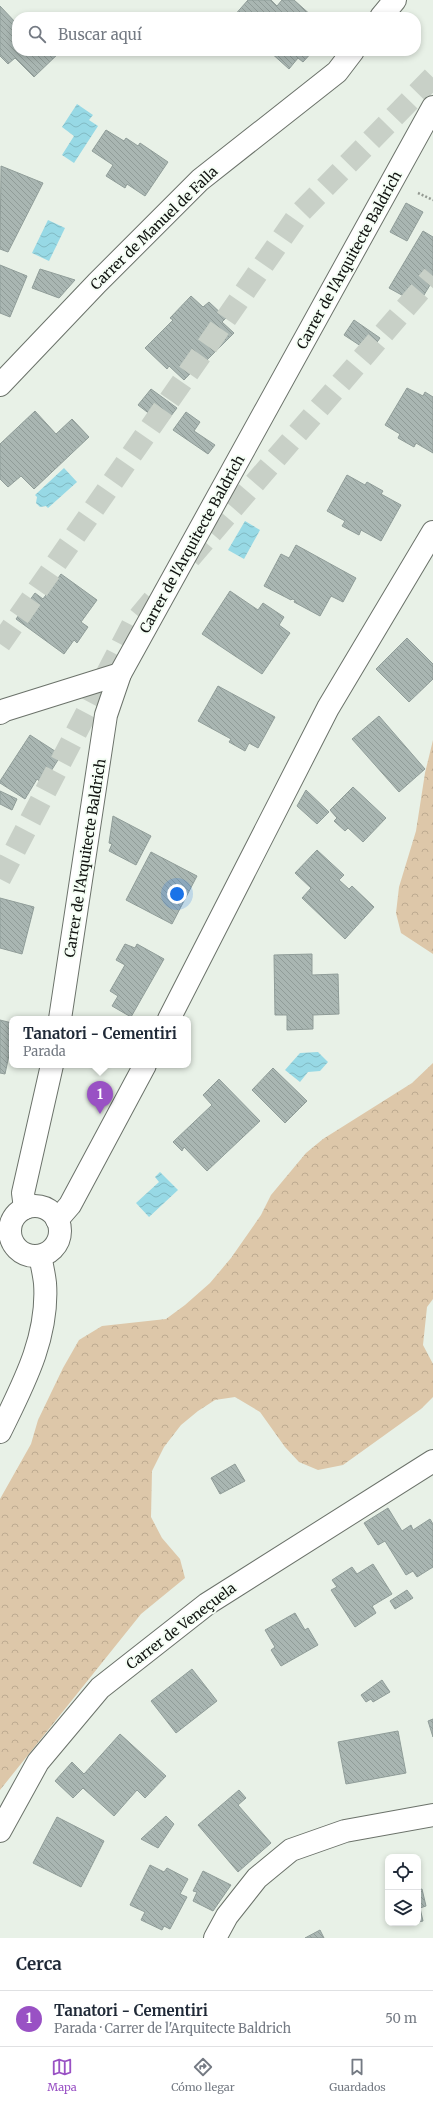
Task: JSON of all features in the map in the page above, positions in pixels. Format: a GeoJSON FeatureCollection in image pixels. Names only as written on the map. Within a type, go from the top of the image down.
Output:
{"type":"FeatureCollection","features":[{"type":"Feature","properties":{"kind":"street"},"geometry":{"type":"LineString","coordinates":[[385,12],[395,0]]}},
{"type":"Feature","properties":{"kind":"street","name":"Carrer de Manuel de Falla"},"geometry":{"type":"LineString","coordinates":[[0,385],[97,283],[200,180],[337,72],[349,56]]}},
{"type":"Feature","properties":{"kind":"street","name":"Carrer de l'Arquitecte Baldrich"},"geometry":{"type":"LineString","coordinates":[[60,1016],[106,715],[120,674],[433,107]]}},
{"type":"Feature","properties":{"kind":"street"},"geometry":{"type":"LineString","coordinates":[[171,1016],[328,708],[433,532]]}},
{"type":"Feature","properties":{"kind":"street"},"geometry":{"type":"LineString","coordinates":[[0,713],[5,710],[120,674]]}},
{"type":"Feature","properties":{"kind":"street"},"geometry":{"type":"LineString","coordinates":[[25,1208],[23,1193],[51,1068]]}},
{"type":"Feature","properties":{"kind":"street"},"geometry":{"type":"LineString","coordinates":[[57,1220],[70,1205],[143,1068]]}},
{"type":"Feature","properties":{"kind":"street"},"geometry":{"type":"LineString","coordinates":[[36,1206],[44,1208],[53,1214],[57,1220],[60,1231],[58,1242],[50,1251],[40,1256],[7,1252],[11,1224],[16,1214],[25,1208],[36,1206]]}},
{"type":"Feature","properties":{"kind":"street"},"geometry":{"type":"LineString","coordinates":[[0,1432],[36,1355],[44,1318],[45,1283],[40,1256]]}},
{"type":"Feature","properties":{"kind":"street","name":"Carrer de Veneçuela"},"geometry":{"type":"LineString","coordinates":[[0,1831],[38,1762],[100,1688],[207,1604],[433,1462]]}},
{"type":"Feature","properties":{"kind":"street"},"geometry":{"type":"LineString","coordinates":[[215,1938],[226,1916],[257,1878],[291,1850],[345,1831],[433,1815]]}},
{"type":"Feature","properties":{"kind":"green space"},"geometry":{"type":"Polygon","coordinates":[[[433,740],[433,954],[401,933],[396,913],[399,887],[416,831],[425,773],[433,740]]]}},
{"type":"Feature","properties":{"kind":"green space"},"geometry":{"type":"Polygon","coordinates":[[[433,1063],[433,1299],[427,1307],[423,1345],[433,1364],[433,1397],[421,1409],[343,1465],[318,1470],[299,1462],[285,1447],[260,1412],[235,1397],[215,1400],[198,1411],[181,1425],[164,1447],[152,1471],[151,1517],[162,1538],[180,1559],[185,1578],[141,1614],[0,1790],[0,1499],[31,1444],[38,1420],[63,1368],[79,1340],[102,1326],[166,1319],[185,1305],[210,1283],[231,1258],[261,1215],[271,1195],[306,1153],[323,1139],[412,1083],[433,1063]]]}},
{"type":"Feature","properties":{"kind":"water"},"geometry":{"type":"Polygon","coordinates":[[[77,104],[93,115],[89,120],[98,126],[74,163],[62,155],[74,136],[62,127],[77,104]]]}},
{"type":"Feature","properties":{"kind":"water"},"geometry":{"type":"Polygon","coordinates":[[[48,220],[65,228],[49,261],[32,253],[48,220]]]}},
{"type":"Feature","properties":{"kind":"water"},"geometry":{"type":"Polygon","coordinates":[[[64,468],[77,482],[48,508],[46,506],[40,507],[36,503],[37,497],[35,495],[64,468]]]}},
{"type":"Feature","properties":{"kind":"water"},"geometry":{"type":"Polygon","coordinates":[[[245,521],[260,530],[244,559],[228,550],[245,521]]]}},
{"type":"Feature","properties":{"kind":"water"},"geometry":{"type":"Polygon","coordinates":[[[318,1052],[328,1062],[320,1071],[308,1072],[300,1082],[285,1070],[300,1053],[318,1052]]]}},
{"type":"Feature","properties":{"kind":"water"},"geometry":{"type":"Polygon","coordinates":[[[160,1172],[178,1190],[149,1217],[136,1203],[159,1182],[155,1177],[160,1172]]]}},
{"type":"Feature","properties":{"kind":"building"},"geometry":{"type":"Polygon","coordinates":[[[248,0],[271,0],[277,6],[282,0],[294,0],[307,12],[237,12],[248,0]]]}},
{"type":"Feature","properties":{"kind":"building"},"geometry":{"type":"Polygon","coordinates":[[[0,6],[12,19],[12,56],[56,56],[34,77],[15,58],[8,64],[0,56],[0,6]]]}},
{"type":"Feature","properties":{"kind":"building"},"geometry":{"type":"Polygon","coordinates":[[[275,56],[308,56],[303,62],[298,58],[289,69],[275,56]]]}},
{"type":"Feature","properties":{"kind":"building"},"geometry":{"type":"Polygon","coordinates":[[[106,130],[124,141],[126,138],[138,146],[140,143],[168,162],[145,196],[127,184],[125,188],[106,176],[113,165],[92,151],[106,130]]]}},
{"type":"Feature","properties":{"kind":"building"},"geometry":{"type":"Polygon","coordinates":[[[1,166],[43,183],[8,252],[0,249],[1,166]]]}},
{"type":"Feature","properties":{"kind":"building"},"geometry":{"type":"Polygon","coordinates":[[[406,203],[423,212],[407,241],[390,232],[406,203]]]}},
{"type":"Feature","properties":{"kind":"building"},"geometry":{"type":"Polygon","coordinates":[[[423,231],[433,237],[433,280],[421,300],[411,295],[409,299],[389,288],[423,231]]]}},
{"type":"Feature","properties":{"kind":"building"},"geometry":{"type":"Polygon","coordinates":[[[0,265],[27,276],[10,317],[0,313],[0,265]]]}},
{"type":"Feature","properties":{"kind":"building"},"geometry":{"type":"Polygon","coordinates":[[[40,269],[75,280],[59,298],[32,288],[40,269]]]}},
{"type":"Feature","properties":{"kind":"building"},"geometry":{"type":"Polygon","coordinates":[[[191,296],[203,307],[209,302],[226,318],[222,322],[234,333],[207,360],[205,358],[184,380],[169,366],[167,369],[145,348],[173,320],[170,318],[191,296]]]}},
{"type":"Feature","properties":{"kind":"building"},"geometry":{"type":"Polygon","coordinates":[[[354,320],[380,338],[370,352],[344,335],[354,320]]]}},
{"type":"Feature","properties":{"kind":"building"},"geometry":{"type":"Polygon","coordinates":[[[407,388],[423,396],[425,392],[433,397],[433,453],[416,443],[414,447],[398,438],[400,434],[385,425],[407,388]]]}},
{"type":"Feature","properties":{"kind":"building"},"geometry":{"type":"Polygon","coordinates":[[[151,389],[177,408],[164,425],[138,405],[151,389]]]}},
{"type":"Feature","properties":{"kind":"building"},"geometry":{"type":"Polygon","coordinates":[[[35,411],[56,434],[72,419],[89,437],[34,489],[21,476],[8,487],[0,479],[0,444],[35,411]]]}},
{"type":"Feature","properties":{"kind":"building"},"geometry":{"type":"Polygon","coordinates":[[[186,412],[200,422],[194,431],[215,445],[208,454],[173,430],[186,412]]]}},
{"type":"Feature","properties":{"kind":"building"},"geometry":{"type":"Polygon","coordinates":[[[347,475],[365,485],[367,482],[383,491],[381,494],[401,505],[381,541],[361,530],[359,535],[342,526],[345,521],[327,511],[347,475]]]}},
{"type":"Feature","properties":{"kind":"building"},"geometry":{"type":"Polygon","coordinates":[[[296,545],[356,578],[343,602],[331,596],[320,616],[294,602],[295,600],[291,600],[264,586],[281,554],[289,558],[296,545]]]}},
{"type":"Feature","properties":{"kind":"building"},"geometry":{"type":"Polygon","coordinates":[[[61,574],[97,600],[81,622],[88,627],[77,643],[74,640],[64,654],[16,619],[35,593],[43,599],[61,574]]]}},
{"type":"Feature","properties":{"kind":"building"},"geometry":{"type":"Polygon","coordinates":[[[230,591],[258,610],[263,603],[284,617],[279,625],[290,633],[262,674],[202,634],[230,591]]]}},
{"type":"Feature","properties":{"kind":"building"},"geometry":{"type":"Polygon","coordinates":[[[407,638],[433,664],[433,679],[409,702],[376,669],[407,638]]]}},
{"type":"Feature","properties":{"kind":"building"},"geometry":{"type":"Polygon","coordinates":[[[218,686],[275,717],[258,748],[249,743],[245,751],[229,742],[231,739],[198,721],[218,686]]]}},
{"type":"Feature","properties":{"kind":"building"},"geometry":{"type":"Polygon","coordinates":[[[379,716],[425,769],[399,792],[352,739],[379,716]]]}},
{"type":"Feature","properties":{"kind":"building"},"geometry":{"type":"Polygon","coordinates":[[[30,735],[61,755],[43,784],[37,779],[25,799],[0,783],[0,781],[30,735]]]}},
{"type":"Feature","properties":{"kind":"building"},"geometry":{"type":"Polygon","coordinates":[[[353,787],[386,818],[363,842],[348,828],[345,831],[334,821],[337,818],[330,810],[353,787]]]}},
{"type":"Feature","properties":{"kind":"building"},"geometry":{"type":"Polygon","coordinates":[[[306,790],[329,812],[317,824],[297,806],[306,790]]]}},
{"type":"Feature","properties":{"kind":"building"},"geometry":{"type":"Polygon","coordinates":[[[0,791],[17,799],[12,810],[0,804],[0,791]]]}},
{"type":"Feature","properties":{"kind":"building"},"geometry":{"type":"Polygon","coordinates":[[[113,816],[151,836],[136,865],[109,851],[112,844],[109,843],[113,816]]]}},
{"type":"Feature","properties":{"kind":"building"},"geometry":{"type":"Polygon","coordinates":[[[317,850],[344,875],[339,880],[349,889],[352,886],[374,907],[345,939],[302,898],[311,888],[295,873],[317,850]]]}},
{"type":"Feature","properties":{"kind":"building"},"geometry":{"type":"Polygon","coordinates":[[[151,852],[197,876],[172,924],[126,900],[151,852]]]}},
{"type":"Feature","properties":{"kind":"building"},"geometry":{"type":"Polygon","coordinates":[[[0,898],[34,907],[22,954],[0,948],[0,898]]]}},
{"type":"Feature","properties":{"kind":"building"},"geometry":{"type":"Polygon","coordinates":[[[125,944],[135,948],[137,944],[164,959],[132,1016],[112,1006],[118,996],[110,991],[125,965],[116,960],[125,944]]]}},
{"type":"Feature","properties":{"kind":"building"},"geometry":{"type":"Polygon","coordinates":[[[312,954],[312,975],[338,974],[339,1014],[313,1015],[313,1029],[287,1030],[287,1015],[275,1015],[274,955],[312,954]]]}},
{"type":"Feature","properties":{"kind":"building"},"geometry":{"type":"Polygon","coordinates":[[[0,1020],[9,1022],[9,1055],[5,1074],[0,1073],[0,1020]]]}},
{"type":"Feature","properties":{"kind":"building"},"geometry":{"type":"Polygon","coordinates":[[[273,1068],[307,1101],[285,1123],[252,1090],[273,1068]]]}},
{"type":"Feature","properties":{"kind":"building"},"geometry":{"type":"Polygon","coordinates":[[[219,1079],[260,1121],[207,1171],[184,1147],[182,1151],[173,1142],[212,1105],[203,1095],[219,1079]]]}},
{"type":"Feature","properties":{"kind":"building"},"geometry":{"type":"Polygon","coordinates":[[[235,1464],[245,1481],[220,1494],[211,1478],[235,1464]]]}},
{"type":"Feature","properties":{"kind":"building"},"geometry":{"type":"Polygon","coordinates":[[[388,1508],[402,1531],[411,1525],[413,1530],[430,1519],[433,1524],[433,1567],[417,1577],[413,1571],[406,1575],[385,1541],[378,1545],[364,1523],[388,1508]]]}},
{"type":"Feature","properties":{"kind":"building"},"geometry":{"type":"Polygon","coordinates":[[[373,1564],[392,1594],[372,1606],[376,1613],[355,1627],[331,1590],[337,1587],[332,1580],[352,1567],[357,1574],[373,1564]]]}},
{"type":"Feature","properties":{"kind":"building"},"geometry":{"type":"Polygon","coordinates":[[[407,1590],[413,1598],[395,1609],[390,1601],[407,1590]]]}},
{"type":"Feature","properties":{"kind":"building"},"geometry":{"type":"Polygon","coordinates":[[[295,1613],[305,1630],[308,1628],[318,1645],[281,1666],[271,1650],[275,1647],[265,1630],[295,1613]]]}},
{"type":"Feature","properties":{"kind":"building"},"geometry":{"type":"Polygon","coordinates":[[[192,1669],[217,1701],[176,1733],[151,1701],[192,1669]]]}},
{"type":"Feature","properties":{"kind":"building"},"geometry":{"type":"Polygon","coordinates":[[[382,1680],[390,1692],[373,1702],[371,1699],[366,1702],[361,1695],[382,1680]]]}},
{"type":"Feature","properties":{"kind":"building"},"geometry":{"type":"Polygon","coordinates":[[[433,1719],[433,1737],[428,1721],[433,1719]]]}},
{"type":"Feature","properties":{"kind":"building"},"geometry":{"type":"Polygon","coordinates":[[[398,1731],[406,1773],[346,1784],[338,1742],[398,1731]]]}},
{"type":"Feature","properties":{"kind":"building"},"geometry":{"type":"Polygon","coordinates":[[[120,1734],[166,1776],[145,1798],[137,1790],[114,1816],[83,1788],[73,1798],[55,1781],[72,1762],[84,1774],[120,1734]]]}},
{"type":"Feature","properties":{"kind":"building"},"geometry":{"type":"Polygon","coordinates":[[[239,1790],[246,1798],[238,1805],[271,1843],[238,1872],[198,1825],[239,1790]]]}},
{"type":"Feature","properties":{"kind":"building"},"geometry":{"type":"Polygon","coordinates":[[[166,1816],[174,1824],[158,1848],[141,1839],[166,1816]]]}},
{"type":"Feature","properties":{"kind":"building"},"geometry":{"type":"Polygon","coordinates":[[[57,1817],[104,1841],[81,1887],[33,1863],[57,1817]]]}},
{"type":"Feature","properties":{"kind":"building"},"geometry":{"type":"Polygon","coordinates":[[[150,1865],[164,1872],[167,1868],[188,1879],[180,1894],[187,1897],[170,1929],[164,1926],[162,1930],[141,1920],[145,1912],[130,1905],[150,1865]]]}},
{"type":"Feature","properties":{"kind":"building"},"geometry":{"type":"Polygon","coordinates":[[[203,1871],[231,1885],[213,1911],[193,1901],[197,1892],[193,1891],[203,1871]]]}},
{"type":"Feature","properties":{"kind":"building"},"geometry":{"type":"Polygon","coordinates":[[[421,1890],[426,1906],[421,1908],[421,1890]]]}},
{"type":"Feature","properties":{"kind":"building"},"geometry":{"type":"Polygon","coordinates":[[[320,1930],[324,1938],[305,1938],[320,1930]]]}},
{"type":"Feature","properties":{"kind":"tunnel"},"geometry":{"type":"LineString","coordinates":[[0,644],[298,215],[433,77]]}},
{"type":"Feature","properties":{"kind":"tunnel"},"geometry":{"type":"LineString","coordinates":[[190,558],[433,276]]}},
{"type":"Feature","properties":{"kind":"tunnel"},"geometry":{"type":"LineString","coordinates":[[0,879],[132,625],[158,594]]}},
{"type":"Feature","properties":{"kind":"place","name":"Tanatori - Cementiri"},"geometry":{"type":"Point","coordinates":[100,1114]}}]}
